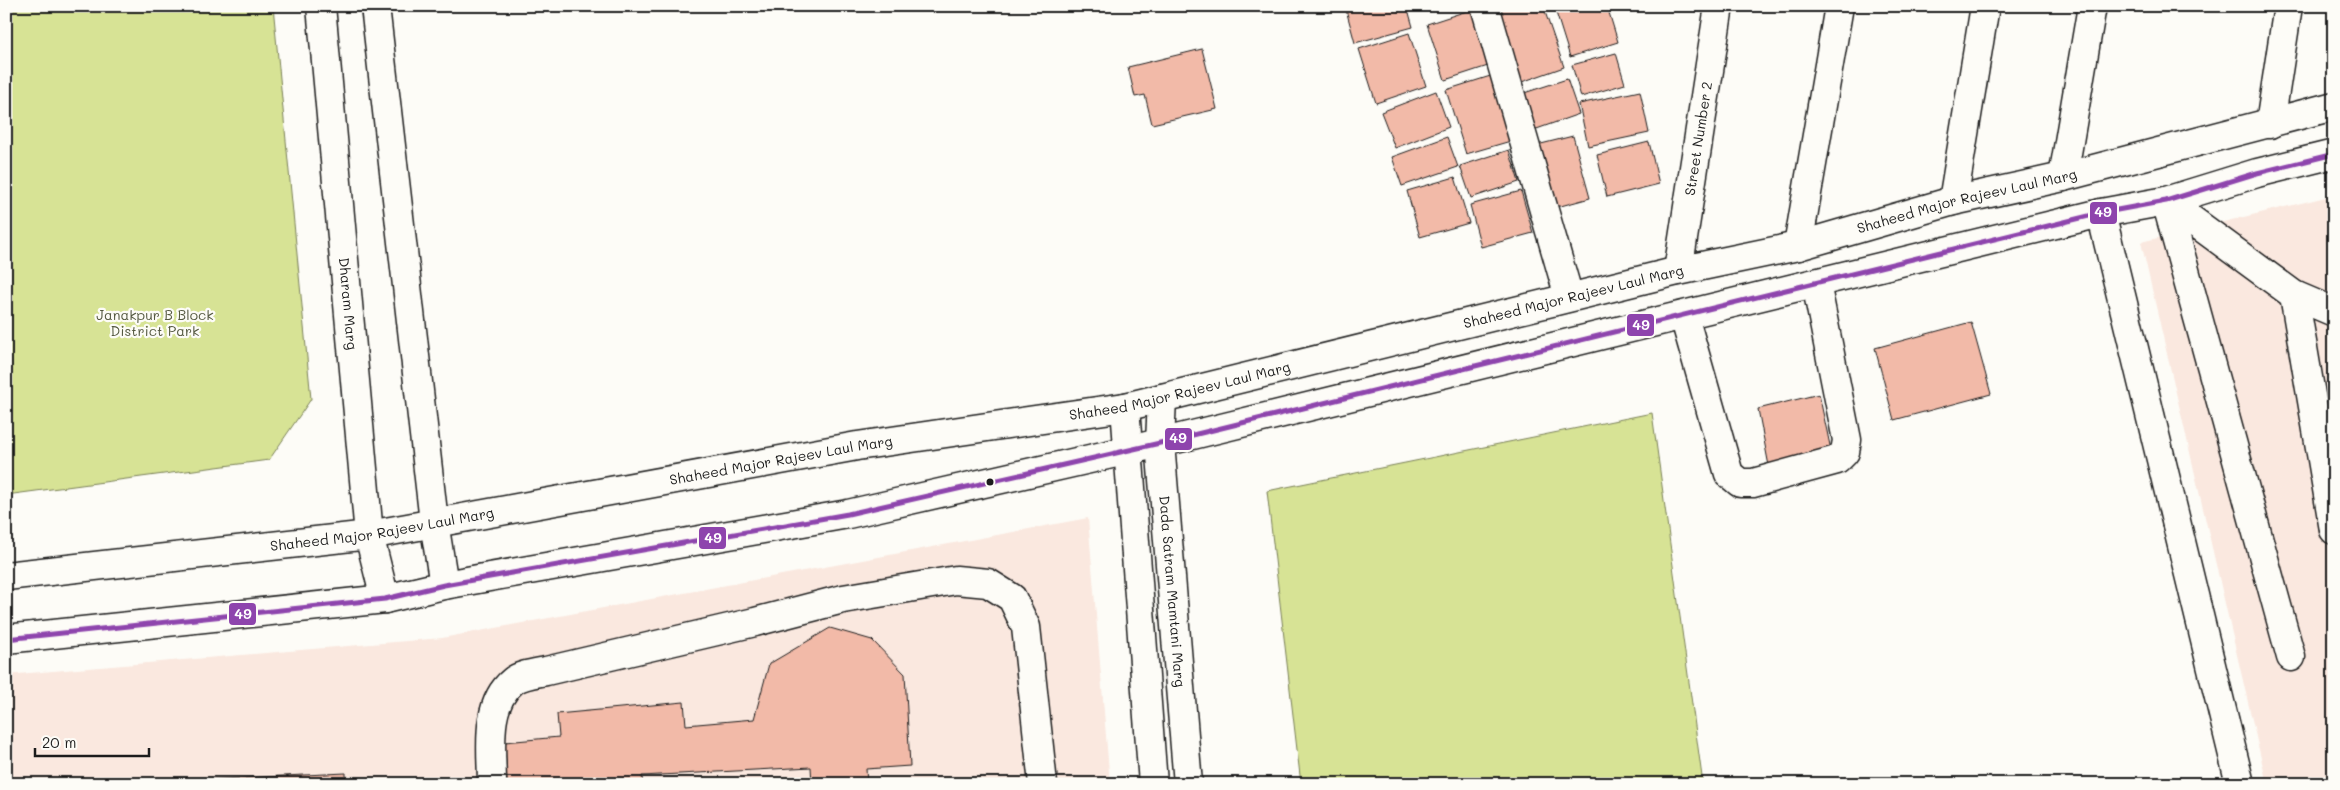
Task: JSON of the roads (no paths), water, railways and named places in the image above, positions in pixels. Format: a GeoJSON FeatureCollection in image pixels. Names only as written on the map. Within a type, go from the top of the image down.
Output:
{"type":"FeatureCollection","features":[{"type":"Feature","properties":{"kind":"street","name":"Dharam Marg"},"geometry":{"type":"LineString","coordinates":[[321,6],[369,535],[384,599]]}},
{"type":"Feature","properties":{"kind":"street"},"geometry":{"type":"LineString","coordinates":[[375,6],[434,522],[444,585]]}},
{"type":"Feature","properties":{"kind":"street"},"geometry":{"type":"LineString","coordinates":[[1485,6],[1569,297]]}},
{"type":"Feature","properties":{"kind":"street","name":"Street Number 2"},"geometry":{"type":"LineString","coordinates":[[1678,270],[1719,6]]}},
{"type":"Feature","properties":{"kind":"street"},"geometry":{"type":"LineString","coordinates":[[1798,246],[1839,6]]}},
{"type":"Feature","properties":{"kind":"street"},"geometry":{"type":"LineString","coordinates":[[1953,201],[1985,6]]}},
{"type":"Feature","properties":{"kind":"street"},"geometry":{"type":"LineString","coordinates":[[2063,177],[2092,6]]}},
{"type":"Feature","properties":{"kind":"street"},"geometry":{"type":"LineString","coordinates":[[2270,124],[2288,6]]}},
{"type":"Feature","properties":{"kind":"street","name":"Shaheed Major Rajeev Laul Marg"},"geometry":{"type":"LineString","coordinates":[[6,576],[369,535],[857,446],[1125,407],[1678,270],[1798,246],[1953,201],[2063,177],[2334,106]]}},
{"type":"Feature","properties":{"kind":"street"},"geometry":{"type":"LineString","coordinates":[[6,639],[384,599],[444,585],[848,514],[1160,443],[2102,213],[2166,201],[2257,173],[2334,154]]}},
{"type":"Feature","properties":{"kind":"street"},"geometry":{"type":"LineString","coordinates":[[2166,201],[2294,295],[2334,312]]}},
{"type":"Feature","properties":{"kind":"street"},"geometry":{"type":"LineString","coordinates":[[2166,201],[2291,657]]}},
{"type":"Feature","properties":{"kind":"street"},"geometry":{"type":"LineString","coordinates":[[2102,213],[2240,784]]}},
{"type":"Feature","properties":{"kind":"street"},"geometry":{"type":"LineString","coordinates":[[1684,316],[1729,474],[1740,484],[1753,483],[1837,460],[1845,452],[1847,440],[1816,284]]}},
{"type":"Feature","properties":{"kind":"street"},"geometry":{"type":"LineString","coordinates":[[2294,295],[2334,530]]}},
{"type":"Feature","properties":{"kind":"street","name":"Dada Satram Mamtani Marg"},"geometry":{"type":"LineString","coordinates":[[1162,398],[1160,443],[1188,784]]}},
{"type":"Feature","properties":{"kind":"street"},"geometry":{"type":"LineString","coordinates":[[1125,407],[1153,784]]}},
{"type":"Feature","properties":{"kind":"street"},"geometry":{"type":"LineString","coordinates":[[492,784],[491,741],[495,704],[513,681],[546,670],[755,622],[842,599],[956,580],[988,583],[1012,598],[1026,627],[1043,784]]}},
{"type":"Feature","properties":{"kind":"park label","name":"Janakpur B Block District Park"},"geometry":{"type":"Point","coordinates":[155,324]}}]}
